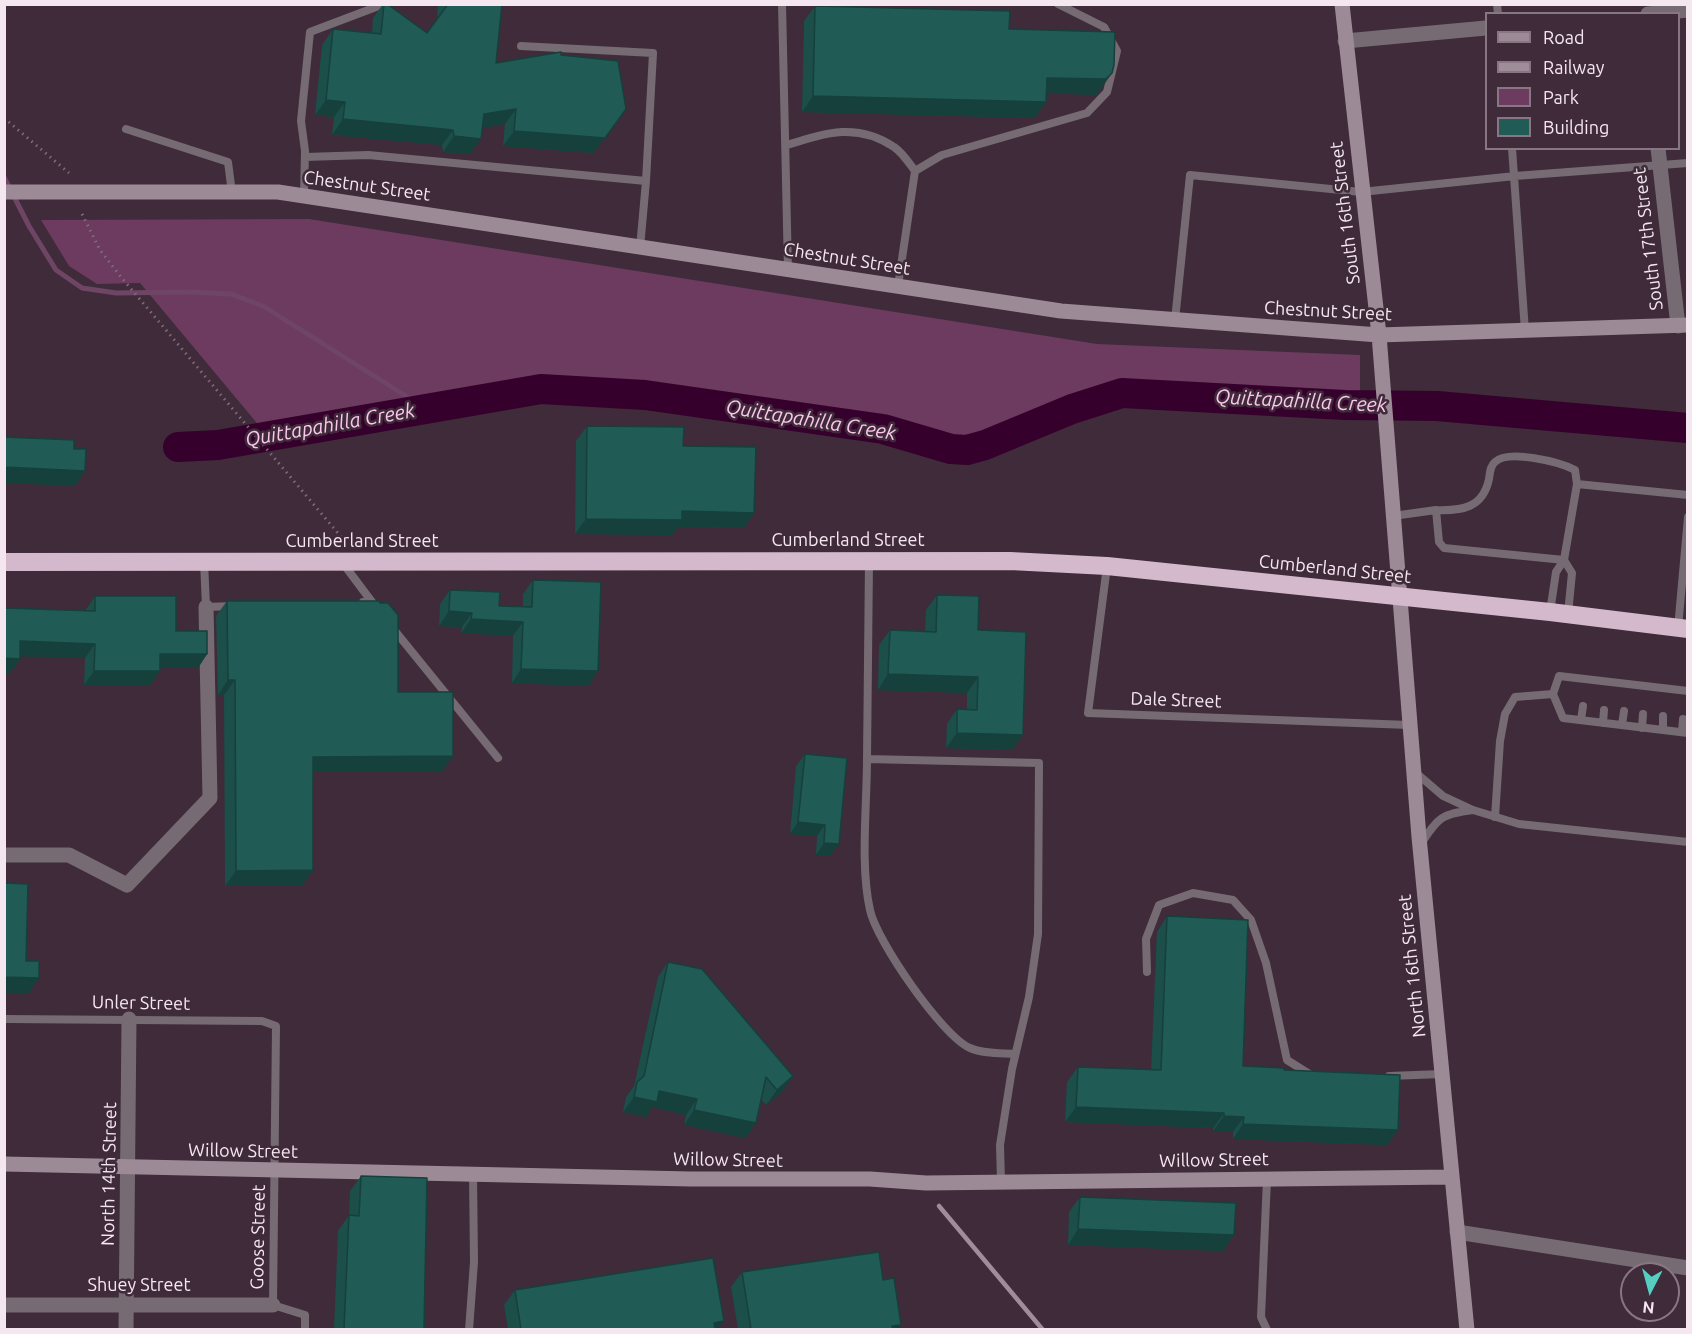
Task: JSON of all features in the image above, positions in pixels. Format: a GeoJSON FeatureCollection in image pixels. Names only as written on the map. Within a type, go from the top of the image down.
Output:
{"type":"FeatureCollection","features":[{"type":"Feature","properties":{"kind":"highway","name":"Cumberland Street"},"geometry":{"type":"LineString","coordinates":[[4,561],[363,563],[1011,561],[1107,566],[1559,613],[1683,629]]}},
{"type":"Feature","properties":{"kind":"street","name":"South 16th Street"},"geometry":{"type":"LineString","coordinates":[[1342,4],[1378,335],[1401,597]]}},
{"type":"Feature","properties":{"kind":"street"},"geometry":{"type":"LineString","coordinates":[[1667,12],[1688,10]]}},
{"type":"Feature","properties":{"kind":"street"},"geometry":{"type":"LineString","coordinates":[[1345,41],[1485,28]]}},
{"type":"Feature","properties":{"kind":"street","name":"South 17th Street"},"geometry":{"type":"LineString","coordinates":[[1658,150],[1683,325]]}},
{"type":"Feature","properties":{"kind":"street","name":"Chestnut Street"},"geometry":{"type":"LineString","coordinates":[[4,192],[278,192],[1061,311],[1378,335],[1683,325]]}},
{"type":"Feature","properties":{"kind":"street","name":"North 16th Street"},"geometry":{"type":"LineString","coordinates":[[1401,597],[1413,771],[1467,1329]]}},
{"type":"Feature","properties":{"kind":"street"},"geometry":{"type":"LineString","coordinates":[[4,855],[69,855],[128,885],[210,798],[206,607]]}},
{"type":"Feature","properties":{"kind":"street","name":"North 14th Street"},"geometry":{"type":"LineString","coordinates":[[126,1329],[129,1019]]}},
{"type":"Feature","properties":{"kind":"street","name":"Willow Street"},"geometry":{"type":"LineString","coordinates":[[4,1164],[275,1171],[1001,1182],[1452,1177]]}},
{"type":"Feature","properties":{"kind":"street"},"geometry":{"type":"LineString","coordinates":[[1457,1232],[1688,1268]]}},
{"type":"Feature","properties":{"kind":"street","name":"Shuey Street"},"geometry":{"type":"LineString","coordinates":[[4,1305],[126,1303],[273,1305]]}},
{"type":"Feature","properties":{"kind":"lane"},"geometry":{"type":"LineString","coordinates":[[304,196],[301,121],[310,32],[384,4]]}},
{"type":"Feature","properties":{"kind":"lane"},"geometry":{"type":"LineString","coordinates":[[782,4],[787,145],[788,270]]}},
{"type":"Feature","properties":{"kind":"lane"},"geometry":{"type":"LineString","coordinates":[[915,171],[942,155],[1087,112],[1107,92],[1117,51],[1104,27],[1058,4]]}},
{"type":"Feature","properties":{"kind":"lane"},"geometry":{"type":"LineString","coordinates":[[521,46],[653,53],[640,248]]}},
{"type":"Feature","properties":{"kind":"lane"},"geometry":{"type":"LineString","coordinates":[[126,129],[228,162],[232,193]]}},
{"type":"Feature","properties":{"kind":"lane"},"geometry":{"type":"LineString","coordinates":[[787,145],[831,131],[868,134],[895,147],[915,171],[898,286]]}},
{"type":"Feature","properties":{"kind":"lane"},"geometry":{"type":"LineString","coordinates":[[1512,150],[1525,331]]}},
{"type":"Feature","properties":{"kind":"lane"},"geometry":{"type":"LineString","coordinates":[[304,157],[368,155],[646,181]]}},
{"type":"Feature","properties":{"kind":"lane"},"geometry":{"type":"LineString","coordinates":[[1175,320],[1190,176],[1362,192],[1515,176],[1688,163]]}},
{"type":"Feature","properties":{"kind":"lane"},"geometry":{"type":"LineString","coordinates":[[1393,516],[1471,507],[1482,499],[1487,489],[1492,464],[1497,459],[1511,457],[1563,464],[1575,470],[1577,484],[1564,560],[1556,572],[1559,613]]}},
{"type":"Feature","properties":{"kind":"lane"},"geometry":{"type":"LineString","coordinates":[[1577,484],[1688,495]]}},
{"type":"Feature","properties":{"kind":"lane"},"geometry":{"type":"LineString","coordinates":[[1436,510],[1439,542],[1444,548],[1564,560]]}},
{"type":"Feature","properties":{"kind":"lane"},"geometry":{"type":"LineString","coordinates":[[1683,629],[1688,517]]}},
{"type":"Feature","properties":{"kind":"lane"},"geometry":{"type":"LineString","coordinates":[[1559,613],[1572,573],[1564,560]]}},
{"type":"Feature","properties":{"kind":"lane"},"geometry":{"type":"LineString","coordinates":[[204,561],[206,607],[241,606]]}},
{"type":"Feature","properties":{"kind":"lane"},"geometry":{"type":"LineString","coordinates":[[869,561],[866,886],[870,911],[878,933],[916,990],[952,1037],[970,1048],[1015,1054]]}},
{"type":"Feature","properties":{"kind":"lane"},"geometry":{"type":"LineString","coordinates":[[342,562],[380,611]]}},
{"type":"Feature","properties":{"kind":"lane","name":"Dale Street"},"geometry":{"type":"LineString","coordinates":[[1107,566],[1088,713],[1409,725]]}},
{"type":"Feature","properties":{"kind":"lane"},"geometry":{"type":"LineString","coordinates":[[348,603],[372,602]]}},
{"type":"Feature","properties":{"kind":"lane"},"geometry":{"type":"LineString","coordinates":[[387,620],[498,758]]}},
{"type":"Feature","properties":{"kind":"lane"},"geometry":{"type":"LineString","coordinates":[[1683,718],[1685,732],[1563,718],[1553,694],[1560,676],[1585,684],[1626,689],[1687,691],[1685,701]]}},
{"type":"Feature","properties":{"kind":"lane"},"geometry":{"type":"LineString","coordinates":[[1665,698],[1666,689]]}},
{"type":"Feature","properties":{"kind":"lane"},"geometry":{"type":"LineString","coordinates":[[1495,817],[1505,714],[1515,697],[1553,694]]}},
{"type":"Feature","properties":{"kind":"lane"},"geometry":{"type":"LineString","coordinates":[[1581,720],[1583,706]]}},
{"type":"Feature","properties":{"kind":"lane"},"geometry":{"type":"LineString","coordinates":[[1603,723],[1604,710]]}},
{"type":"Feature","properties":{"kind":"lane"},"geometry":{"type":"LineString","coordinates":[[1622,725],[1624,711]]}},
{"type":"Feature","properties":{"kind":"lane"},"geometry":{"type":"LineString","coordinates":[[1642,728],[1643,714]]}},
{"type":"Feature","properties":{"kind":"lane"},"geometry":{"type":"LineString","coordinates":[[1663,730],[1664,716]]}},
{"type":"Feature","properties":{"kind":"lane"},"geometry":{"type":"LineString","coordinates":[[867,759],[1039,763],[1038,934],[1029,997],[1015,1054],[999,1145],[1001,1182]]}},
{"type":"Feature","properties":{"kind":"lane"},"geometry":{"type":"LineString","coordinates":[[1413,771],[1443,796],[1473,810],[1519,824],[1688,842]]}},
{"type":"Feature","properties":{"kind":"lane"},"geometry":{"type":"LineString","coordinates":[[1420,847],[1437,820],[1444,815],[1473,810]]}},
{"type":"Feature","properties":{"kind":"lane"},"geometry":{"type":"LineString","coordinates":[[1148,972],[1146,939],[1159,905],[1193,893],[1233,900],[1251,920],[1266,963],[1287,1060],[1319,1080]]}},
{"type":"Feature","properties":{"kind":"lane","name":"Unler Street"},"geometry":{"type":"LineString","coordinates":[[4,1019],[262,1021],[276,1026]]}},
{"type":"Feature","properties":{"kind":"lane","name":"Goose Street"},"geometry":{"type":"LineString","coordinates":[[273,1305],[276,1026]]}},
{"type":"Feature","properties":{"kind":"lane"},"geometry":{"type":"LineString","coordinates":[[1375,1077],[1442,1074]]}},
{"type":"Feature","properties":{"kind":"lane"},"geometry":{"type":"LineString","coordinates":[[469,1329],[474,1262],[473,1174]]}},
{"type":"Feature","properties":{"kind":"lane"},"geometry":{"type":"LineString","coordinates":[[1267,1179],[1262,1317],[1267,1329]]}},
{"type":"Feature","properties":{"kind":"lane"},"geometry":{"type":"LineString","coordinates":[[273,1305],[305,1316],[305,1329]]}},
{"type":"Feature","properties":{"kind":"path"},"geometry":{"type":"LineString","coordinates":[[4,118],[69,173]]}},
{"type":"Feature","properties":{"kind":"path"},"geometry":{"type":"LineString","coordinates":[[82,214],[100,250],[363,563]]}},
{"type":"Feature","properties":{"kind":"green space"},"geometry":{"type":"Polygon","coordinates":[[[309,219],[1097,344],[1360,355],[1360,394],[1121,382],[975,438],[957,440],[884,419],[637,384],[541,380],[261,428],[140,283],[97,284],[69,266],[41,220],[309,219]]]}},
{"type":"Feature","properties":{"kind":"building"},"geometry":{"type":"Polygon","coordinates":[[[384,4],[427,33],[448,4],[502,4],[496,63],[561,52],[561,55],[618,61],[626,109],[605,138],[514,131],[516,109],[484,114],[481,139],[454,136],[453,130],[343,119],[345,102],[326,100],[333,29],[381,34],[384,4]]]}},
{"type":"Feature","properties":{"kind":"building"},"geometry":{"type":"Polygon","coordinates":[[[815,6],[1010,11],[1009,29],[1115,32],[1114,65],[1112,73],[1106,79],[1047,78],[1046,102],[813,96],[815,6]]]}},
{"type":"Feature","properties":{"kind":"building"},"geometry":{"type":"Polygon","coordinates":[[[587,426],[684,427],[683,446],[756,447],[754,513],[682,511],[682,520],[586,519],[587,426]]]}},
{"type":"Feature","properties":{"kind":"building"},"geometry":{"type":"Polygon","coordinates":[[[4,437],[74,440],[74,449],[86,449],[85,471],[4,467],[4,437]]]}},
{"type":"Feature","properties":{"kind":"building"},"geometry":{"type":"Polygon","coordinates":[[[533,580],[601,582],[598,671],[521,669],[523,622],[471,619],[472,613],[449,611],[450,590],[500,592],[499,606],[532,607],[533,580]]]}},
{"type":"Feature","properties":{"kind":"building"},"geometry":{"type":"Polygon","coordinates":[[[937,595],[979,596],[978,630],[1026,632],[1023,735],[957,733],[957,709],[977,710],[978,677],[888,674],[890,630],[936,632],[937,595]]]}},
{"type":"Feature","properties":{"kind":"building"},"geometry":{"type":"Polygon","coordinates":[[[95,596],[176,596],[176,631],[207,631],[207,654],[160,654],[160,671],[94,671],[95,644],[20,641],[20,659],[4,658],[4,608],[95,611],[95,596]]]}},
{"type":"Feature","properties":{"kind":"building"},"geometry":{"type":"Polygon","coordinates":[[[227,601],[379,601],[388,603],[398,615],[398,692],[453,692],[453,756],[313,757],[313,870],[236,871],[235,680],[228,680],[227,601]]]}},
{"type":"Feature","properties":{"kind":"building"},"geometry":{"type":"Polygon","coordinates":[[[805,754],[847,758],[839,844],[824,843],[825,825],[798,822],[805,754]]]}},
{"type":"Feature","properties":{"kind":"building"},"geometry":{"type":"Polygon","coordinates":[[[4,883],[28,884],[26,961],[39,961],[39,978],[4,977],[4,883]]]}},
{"type":"Feature","properties":{"kind":"building"},"geometry":{"type":"Polygon","coordinates":[[[1167,916],[1248,920],[1243,1066],[1400,1075],[1398,1130],[1243,1124],[1244,1117],[1224,1116],[1224,1113],[1076,1107],[1078,1067],[1161,1070],[1167,916]]]}},
{"type":"Feature","properties":{"kind":"building"},"geometry":{"type":"Polygon","coordinates":[[[668,962],[702,969],[793,1076],[777,1090],[766,1077],[756,1123],[694,1110],[697,1099],[659,1091],[657,1102],[634,1097],[637,1082],[644,1076],[668,962]]]}},
{"type":"Feature","properties":{"kind":"building"},"geometry":{"type":"Polygon","coordinates":[[[361,1176],[427,1178],[424,1329],[344,1329],[349,1215],[359,1216],[361,1176]]]}},
{"type":"Feature","properties":{"kind":"building"},"geometry":{"type":"Polygon","coordinates":[[[1080,1197],[1236,1203],[1234,1235],[1078,1229],[1080,1197]]]}},
{"type":"Feature","properties":{"kind":"building"},"geometry":{"type":"Polygon","coordinates":[[[879,1252],[883,1280],[894,1278],[901,1325],[892,1326],[893,1329],[751,1329],[742,1272],[879,1252]]]}},
{"type":"Feature","properties":{"kind":"building"},"geometry":{"type":"Polygon","coordinates":[[[713,1258],[724,1321],[714,1323],[715,1329],[521,1329],[515,1290],[713,1258]]]}},
{"type":"Feature","properties":{"kind":"waterway"},"geometry":{"type":"LineString","coordinates":[[4,177],[29,226],[56,270],[82,288],[116,293],[231,294],[263,306],[425,408]]}},
{"type":"Feature","properties":{"kind":"waterway","name":"Quittapahilla Creek"},"geometry":{"type":"LineString","coordinates":[[178,447],[218,445],[541,389],[645,395],[883,429],[951,449],[967,450],[985,445],[1072,409],[1122,393],[1345,405],[1437,406],[1688,428]]}},
{"type":"Feature","properties":{"kind":"railway"},"geometry":{"type":"LineString","coordinates":[[939,1206],[1043,1330]]}}]}
